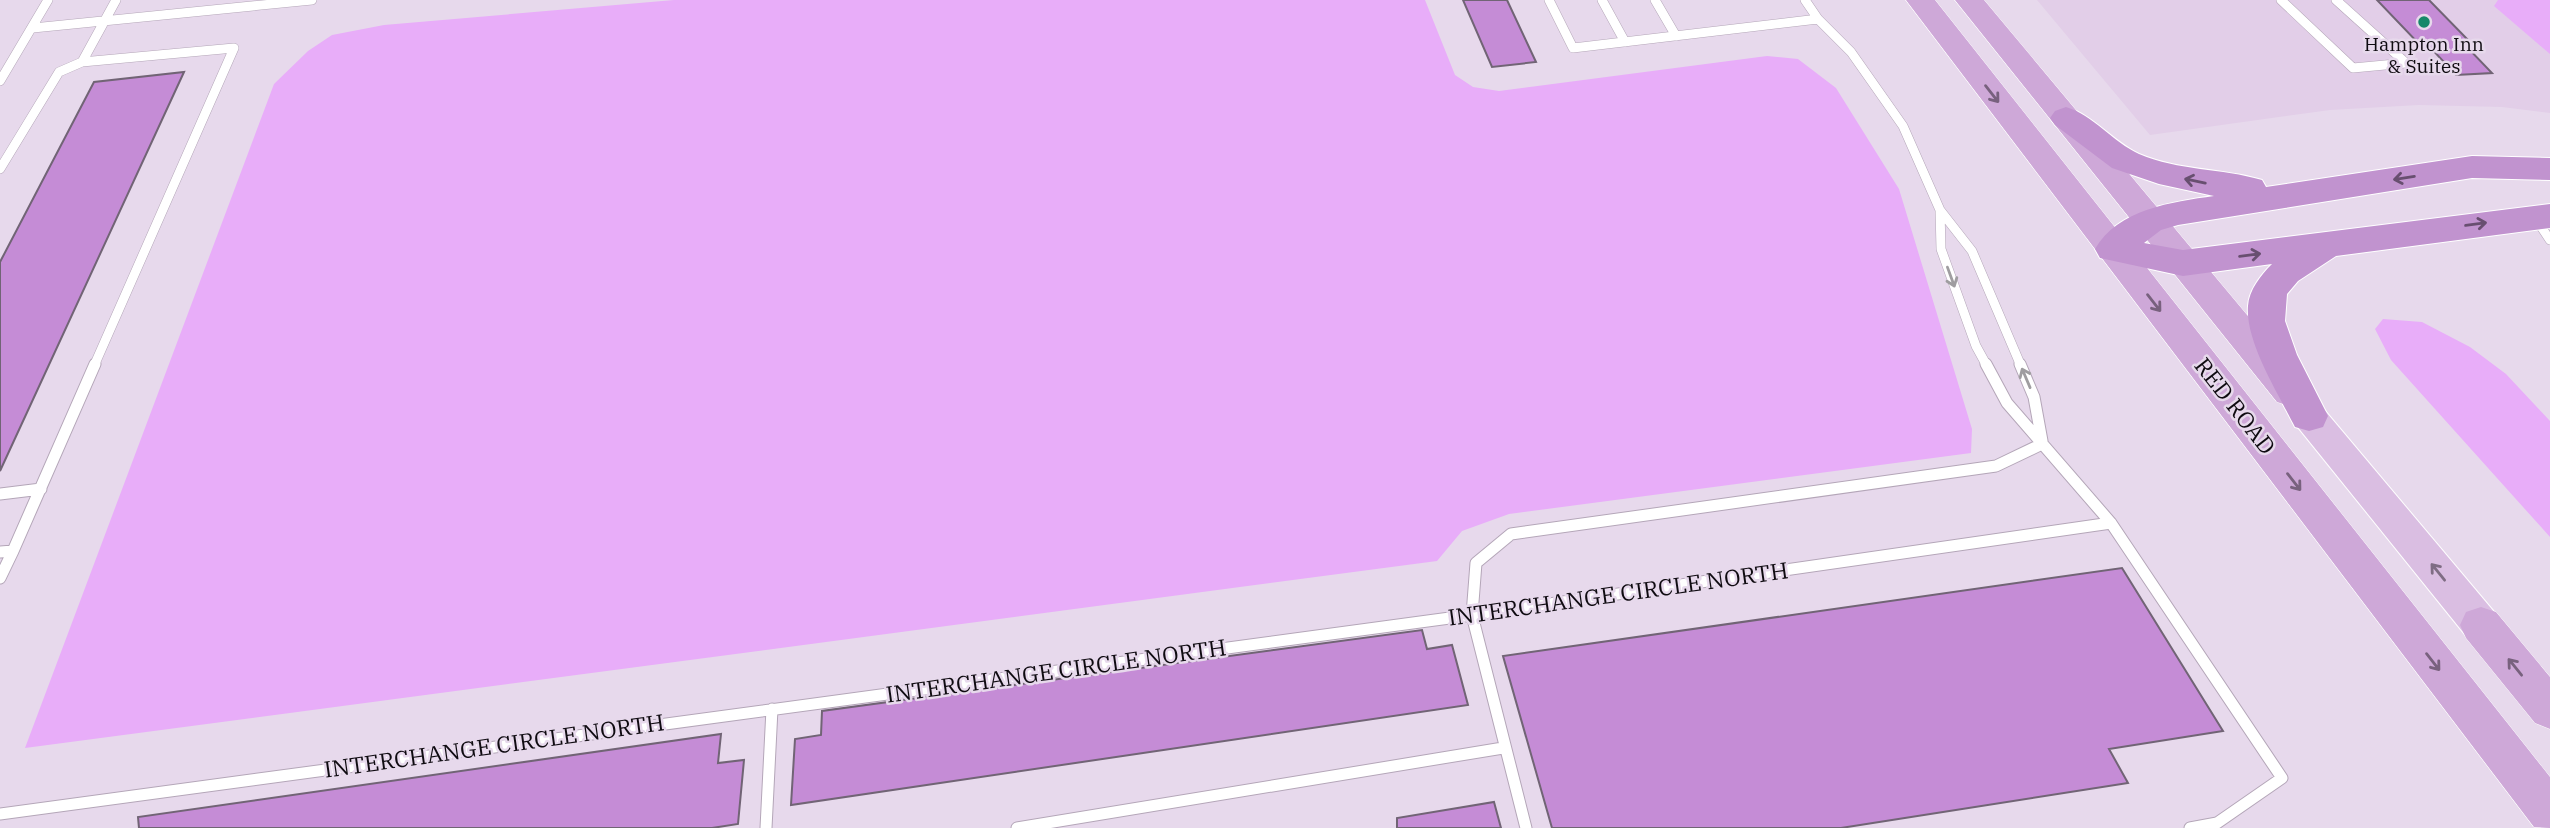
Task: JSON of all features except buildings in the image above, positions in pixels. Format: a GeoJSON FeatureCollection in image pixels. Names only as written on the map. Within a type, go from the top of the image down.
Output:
{"type":"FeatureCollection","features":[{"type":"Feature","properties":{"kind":"highway","name":"RED ROAD"},"geometry":{"type":"LineString","coordinates":[[1920,0],[2550,812]]}},
{"type":"Feature","properties":{"kind":"highway"},"geometry":{"type":"LineString","coordinates":[[1969,0],[2309,416]]}},
{"type":"Feature","properties":{"kind":"highway"},"geometry":{"type":"LineString","coordinates":[[2066,118],[2110,153],[2171,176],[2214,186],[2311,192]]}},
{"type":"Feature","properties":{"kind":"highway"},"geometry":{"type":"LineString","coordinates":[[2112,249],[2149,221],[2178,213],[2472,167],[2550,169]]}},
{"type":"Feature","properties":{"kind":"highway"},"geometry":{"type":"LineString","coordinates":[[2112,249],[2183,263],[2330,244],[2545,224]]}},
{"type":"Feature","properties":{"kind":"highway"},"geometry":{"type":"LineString","coordinates":[[2309,416],[2274,343],[2265,309],[2267,295],[2277,280],[2302,260],[2330,244]]}},
{"type":"Feature","properties":{"kind":"highway"},"geometry":{"type":"LineString","coordinates":[[2481,625],[2550,709]]}},
{"type":"Feature","properties":{"kind":"main road"},"geometry":{"type":"LineString","coordinates":[[2309,416],[2481,625]]}},
{"type":"Feature","properties":{"kind":"lane"},"geometry":{"type":"LineString","coordinates":[[0,81],[48,0]]}},
{"type":"Feature","properties":{"kind":"lane"},"geometry":{"type":"LineString","coordinates":[[82,62],[116,0]]}},
{"type":"Feature","properties":{"kind":"lane"},"geometry":{"type":"LineString","coordinates":[[33,28],[312,0]]}},
{"type":"Feature","properties":{"kind":"lane"},"geometry":{"type":"LineString","coordinates":[[1549,0],[1573,48],[1818,19]]}},
{"type":"Feature","properties":{"kind":"lane"},"geometry":{"type":"LineString","coordinates":[[1602,0],[1625,43]]}},
{"type":"Feature","properties":{"kind":"lane"},"geometry":{"type":"LineString","coordinates":[[1655,0],[1676,36]]}},
{"type":"Feature","properties":{"kind":"lane"},"geometry":{"type":"LineString","coordinates":[[1805,0],[1818,19],[1851,51],[1903,126],[1940,210],[1972,251],[2034,397],[2042,444]]}},
{"type":"Feature","properties":{"kind":"lane"},"geometry":{"type":"LineString","coordinates":[[2281,0],[2353,68],[2406,62],[2336,0]]}},
{"type":"Feature","properties":{"kind":"lane"},"geometry":{"type":"LineString","coordinates":[[0,169],[59,72],[82,62],[234,48],[0,578]]}},
{"type":"Feature","properties":{"kind":"lane"},"geometry":{"type":"LineString","coordinates":[[1940,210],[1941,249],[1976,346],[2007,403],[2111,523],[2282,778],[2217,823],[2190,828]]}},
{"type":"Feature","properties":{"kind":"lane"},"geometry":{"type":"LineString","coordinates":[[1526,828],[1503,748],[1472,615],[1476,563],[1511,534],[1996,467],[2042,444]]}},
{"type":"Feature","properties":{"kind":"lane"},"geometry":{"type":"LineString","coordinates":[[0,494],[41,489]]}},
{"type":"Feature","properties":{"kind":"lane","name":"INTERCHANGE CIRCLE NORTH"},"geometry":{"type":"LineString","coordinates":[[0,813],[1472,615],[2111,523]]}},
{"type":"Feature","properties":{"kind":"lane"},"geometry":{"type":"LineString","coordinates":[[0,552],[13,551]]}},
{"type":"Feature","properties":{"kind":"lane"},"geometry":{"type":"LineString","coordinates":[[766,828],[772,709]]}},
{"type":"Feature","properties":{"kind":"lane"},"geometry":{"type":"LineString","coordinates":[[1017,828],[1503,748]]}},
{"type":"Feature","properties":{"kind":"shaded area"},"geometry":{"type":"Polygon","coordinates":[[[674,0],[1425,0],[1455,75],[1473,87],[1499,91],[1767,56],[1798,59],[1836,88],[1899,189],[1972,429],[1971,453],[1509,514],[1462,531],[1437,561],[25,748],[274,84],[308,51],[332,35],[384,25],[674,0]]]}},
{"type":"Feature","properties":{"kind":"shaded area"},"geometry":{"type":"Polygon","coordinates":[[[2037,0],[2550,0],[2550,113],[2502,107],[2419,105],[2330,110],[2150,135],[2037,0]]]}},
{"type":"Feature","properties":{"kind":"shaded area"},"geometry":{"type":"Polygon","coordinates":[[[2498,0],[2550,0],[2550,54],[2494,6],[2498,0]]]}},
{"type":"Feature","properties":{"kind":"shaded area"},"geometry":{"type":"Polygon","coordinates":[[[2383,319],[2422,322],[2470,347],[2506,374],[2550,421],[2550,537],[2391,360],[2375,329],[2383,319]]]}},
{"type":"Feature","properties":{"kind":"place","name":"Hampton Inn & Suites"},"geometry":{"type":"Point","coordinates":[2424,22]}}]}
